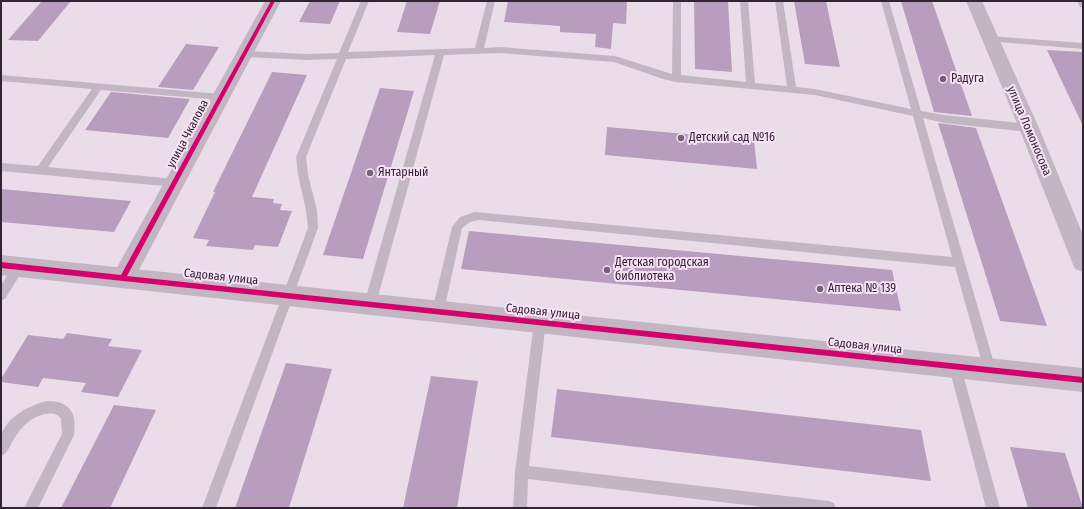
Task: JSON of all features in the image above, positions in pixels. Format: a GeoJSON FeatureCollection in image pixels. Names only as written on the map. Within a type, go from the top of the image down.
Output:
{"type":"FeatureCollection","features":[{"type":"Feature","properties":{"kind":"street","name":"улица Чкалова"},"geometry":{"type":"LineString","coordinates":[[123,278],[273,1]]}},
{"type":"Feature","properties":{"kind":"street","name":"улица Ломоносова"},"geometry":{"type":"LineString","coordinates":[[974,1],[1029,128],[1083,262]]}},
{"type":"Feature","properties":{"kind":"street","name":"Садовая улица"},"geometry":{"type":"LineString","coordinates":[[10,266],[1083,380]]}},
{"type":"Feature","properties":{"kind":"lane"},"geometry":{"type":"LineString","coordinates":[[209,508],[313,228],[313,217],[300,170],[301,157],[365,1]]}},
{"type":"Feature","properties":{"kind":"lane"},"geometry":{"type":"LineString","coordinates":[[479,50],[491,1]]}},
{"type":"Feature","properties":{"kind":"lane"},"geometry":{"type":"LineString","coordinates":[[676,79],[677,1]]}},
{"type":"Feature","properties":{"kind":"lane"},"geometry":{"type":"LineString","coordinates":[[744,1],[751,86]]}},
{"type":"Feature","properties":{"kind":"lane"},"geometry":{"type":"LineString","coordinates":[[779,1],[792,89]]}},
{"type":"Feature","properties":{"kind":"lane"},"geometry":{"type":"LineString","coordinates":[[885,1],[990,370]]}},
{"type":"Feature","properties":{"kind":"lane"},"geometry":{"type":"LineString","coordinates":[[990,40],[1083,46]]}},
{"type":"Feature","properties":{"kind":"lane"},"geometry":{"type":"LineString","coordinates":[[245,54],[288,57],[500,50],[615,59],[659,75],[676,79],[832,94],[918,115],[1029,128]]}},
{"type":"Feature","properties":{"kind":"lane"},"geometry":{"type":"LineString","coordinates":[[370,304],[440,52]]}},
{"type":"Feature","properties":{"kind":"lane"},"geometry":{"type":"LineString","coordinates":[[1,78],[221,97]]}},
{"type":"Feature","properties":{"kind":"lane"},"geometry":{"type":"LineString","coordinates":[[40,171],[99,86]]}},
{"type":"Feature","properties":{"kind":"lane"},"geometry":{"type":"LineString","coordinates":[[1,167],[175,183]]}},
{"type":"Feature","properties":{"kind":"lane"},"geometry":{"type":"LineString","coordinates":[[438,311],[457,227],[461,221],[469,217],[479,216],[960,263]]}},
{"type":"Feature","properties":{"kind":"lane"},"geometry":{"type":"LineString","coordinates":[[1,295],[10,266]]}},
{"type":"Feature","properties":{"kind":"lane"},"geometry":{"type":"LineString","coordinates":[[520,508],[522,472],[540,322]]}},
{"type":"Feature","properties":{"kind":"lane"},"geometry":{"type":"LineString","coordinates":[[955,367],[993,508]]}},
{"type":"Feature","properties":{"kind":"lane"},"geometry":{"type":"LineString","coordinates":[[1,450],[12,429],[21,419],[42,407],[53,407],[64,410],[69,418],[70,427],[68,435],[31,508]]}},
{"type":"Feature","properties":{"kind":"lane"},"geometry":{"type":"LineString","coordinates":[[522,472],[829,508]]}},
{"type":"Feature","properties":{"kind":"building"},"geometry":{"type":"Polygon","coordinates":[[[42,1],[71,1],[38,41],[8,40],[42,1]]]}},
{"type":"Feature","properties":{"kind":"building"},"geometry":{"type":"Polygon","coordinates":[[[310,1],[340,1],[330,24],[299,22],[310,1]]]}},
{"type":"Feature","properties":{"kind":"building"},"geometry":{"type":"Polygon","coordinates":[[[407,1],[440,1],[430,34],[397,32],[407,1]]]}},
{"type":"Feature","properties":{"kind":"building"},"geometry":{"type":"Polygon","coordinates":[[[508,1],[627,1],[626,24],[613,23],[611,49],[595,47],[596,34],[560,32],[560,26],[504,22],[508,1]]]}},
{"type":"Feature","properties":{"kind":"building"},"geometry":{"type":"Polygon","coordinates":[[[694,1],[728,1],[732,72],[695,69],[694,1]]]}},
{"type":"Feature","properties":{"kind":"building"},"geometry":{"type":"Polygon","coordinates":[[[794,1],[826,1],[840,67],[805,64],[794,1]]]}},
{"type":"Feature","properties":{"kind":"building"},"geometry":{"type":"Polygon","coordinates":[[[901,1],[932,1],[972,116],[934,112],[901,1]]]}},
{"type":"Feature","properties":{"kind":"building"},"geometry":{"type":"Polygon","coordinates":[[[186,44],[219,47],[193,90],[158,87],[186,44]]]}},
{"type":"Feature","properties":{"kind":"building"},"geometry":{"type":"Polygon","coordinates":[[[1047,50],[1083,52],[1083,126],[1047,50]]]}},
{"type":"Feature","properties":{"kind":"building"},"geometry":{"type":"Polygon","coordinates":[[[272,72],[307,75],[252,197],[274,199],[273,203],[282,204],[280,210],[292,211],[278,247],[255,245],[253,250],[206,246],[209,240],[193,238],[215,192],[213,192],[272,72]]]}},
{"type":"Feature","properties":{"kind":"building","name":"Янтарный"},"geometry":{"type":"Polygon","coordinates":[[[380,88],[414,91],[363,259],[323,255],[380,88]]]}},
{"type":"Feature","properties":{"kind":"building"},"geometry":{"type":"Polygon","coordinates":[[[111,92],[190,99],[168,138],[85,130],[111,92]]]}},
{"type":"Feature","properties":{"kind":"building"},"geometry":{"type":"Polygon","coordinates":[[[938,123],[976,128],[1047,326],[1000,321],[938,123]]]}},
{"type":"Feature","properties":{"kind":"building"},"geometry":{"type":"Polygon","coordinates":[[[607,127],[754,140],[757,169],[605,155],[607,127]]]}},
{"type":"Feature","properties":{"kind":"building"},"geometry":{"type":"Polygon","coordinates":[[[1,189],[131,201],[114,232],[1,222],[1,189]]]}},
{"type":"Feature","properties":{"kind":"building"},"geometry":{"type":"Polygon","coordinates":[[[469,231],[892,270],[901,311],[461,269],[469,231]]]}},
{"type":"Feature","properties":{"kind":"building"},"geometry":{"type":"Polygon","coordinates":[[[67,333],[112,339],[108,346],[142,350],[118,397],[81,392],[86,383],[43,378],[38,387],[1,382],[1,379],[28,335],[63,339],[67,333]]]}},
{"type":"Feature","properties":{"kind":"building"},"geometry":{"type":"Polygon","coordinates":[[[286,363],[332,369],[289,508],[235,508],[286,363]]]}},
{"type":"Feature","properties":{"kind":"building"},"geometry":{"type":"Polygon","coordinates":[[[431,376],[478,381],[457,508],[403,508],[431,376]]]}},
{"type":"Feature","properties":{"kind":"building"},"geometry":{"type":"Polygon","coordinates":[[[557,389],[921,430],[931,481],[551,437],[557,389]]]}},
{"type":"Feature","properties":{"kind":"building"},"geometry":{"type":"Polygon","coordinates":[[[114,405],[156,410],[110,508],[61,508],[114,405]]]}},
{"type":"Feature","properties":{"kind":"building"},"geometry":{"type":"Polygon","coordinates":[[[1010,447],[1065,453],[1083,508],[1028,508],[1010,447]]]}},
{"type":"Feature","properties":{"kind":"cycle path"},"geometry":{"type":"LineString","coordinates":[[123,278],[273,1]]}},
{"type":"Feature","properties":{"kind":"cycle path"},"geometry":{"type":"LineString","coordinates":[[1,265],[1083,380]]}},
{"type":"Feature","properties":{"kind":"place","name":"Радуга"},"geometry":{"type":"Point","coordinates":[943,79]}},
{"type":"Feature","properties":{"kind":"place","name":"Детский сад №16"},"geometry":{"type":"Point","coordinates":[681,138]}},
{"type":"Feature","properties":{"kind":"place","name":"Янтарный"},"geometry":{"type":"Point","coordinates":[370,173]}},
{"type":"Feature","properties":{"kind":"place","name":"Детская городская библиотека"},"geometry":{"type":"Point","coordinates":[607,270]}},
{"type":"Feature","properties":{"kind":"place","name":"Аптека № 139"},"geometry":{"type":"Point","coordinates":[820,289]}}]}
